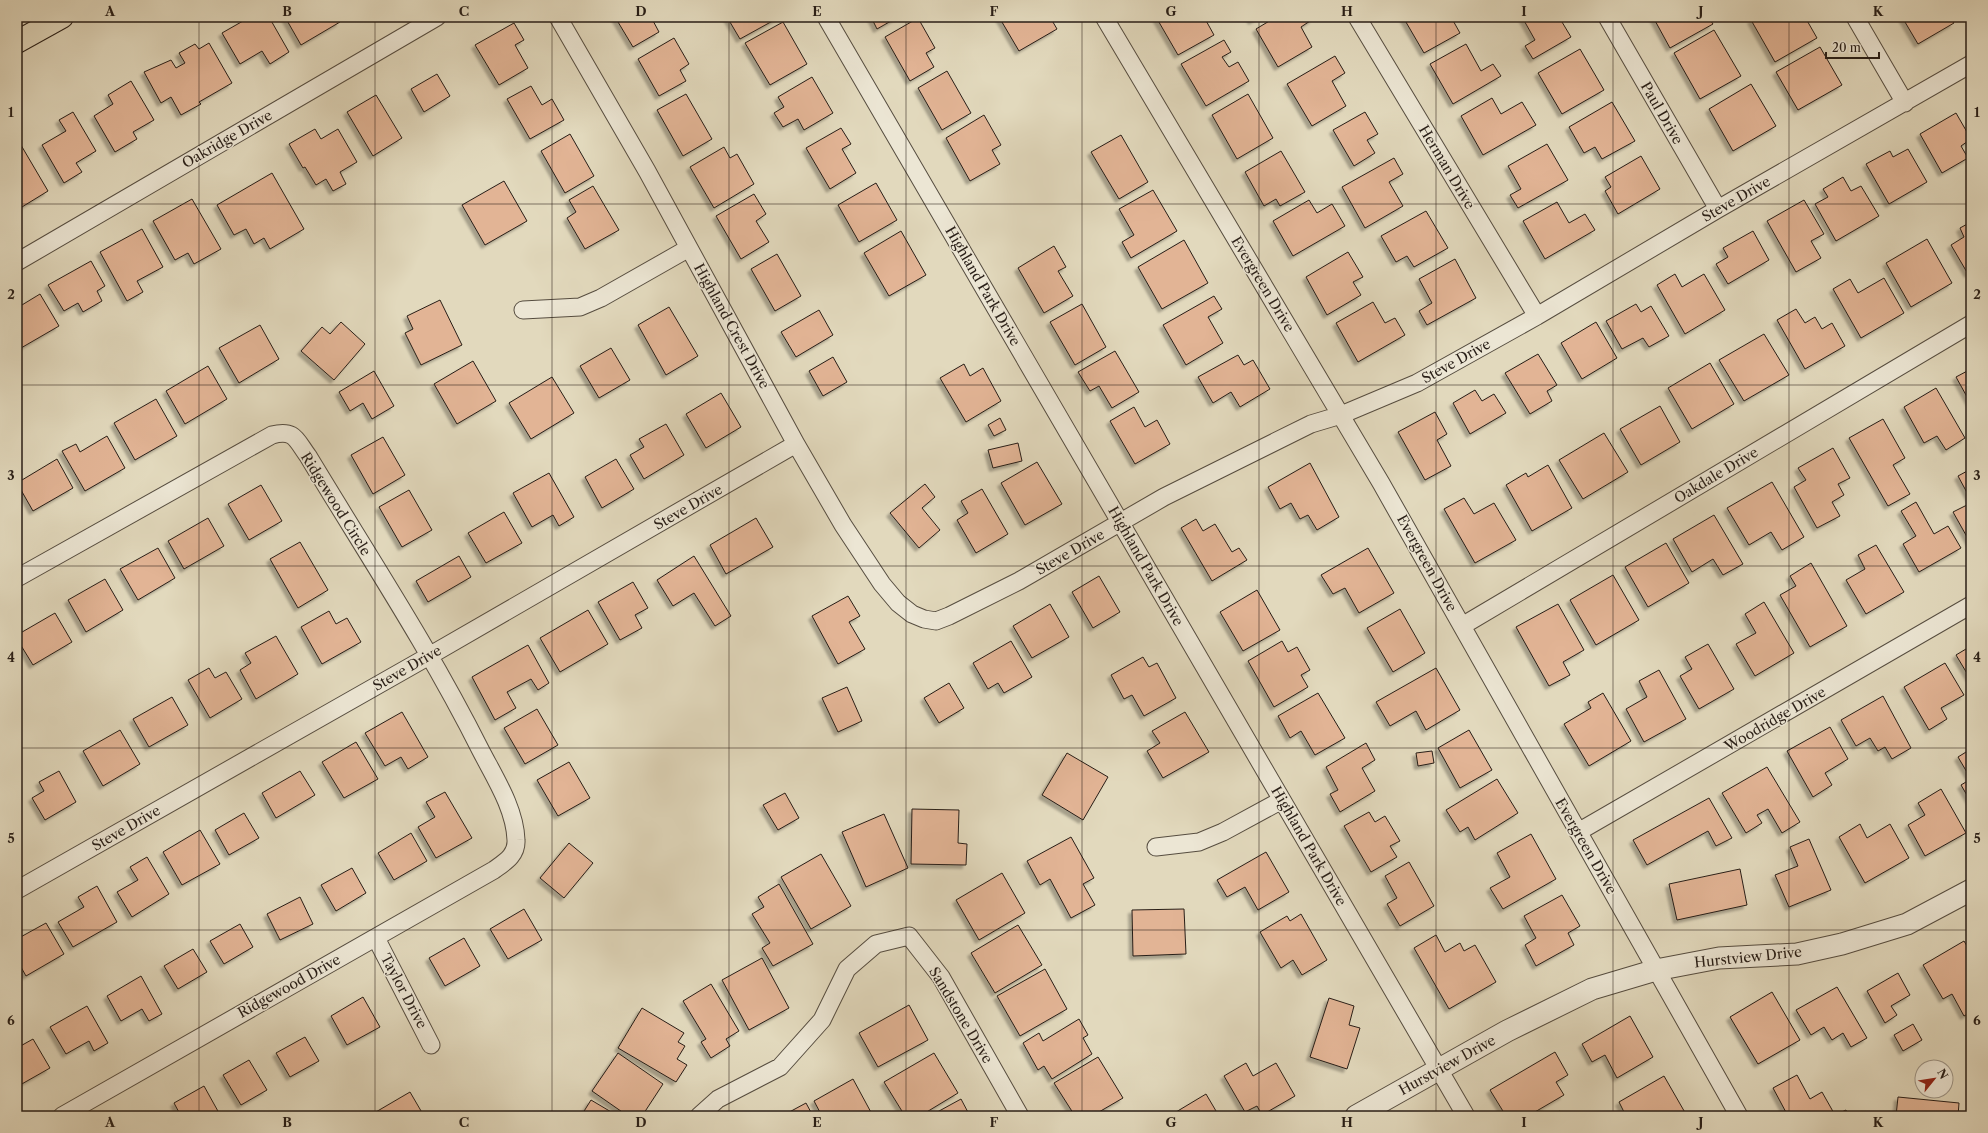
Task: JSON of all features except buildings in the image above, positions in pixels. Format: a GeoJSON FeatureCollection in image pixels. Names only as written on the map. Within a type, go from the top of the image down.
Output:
{"type":"FeatureCollection","features":[{"type":"Feature","properties":{"kind":"main road"},"geometry":{"type":"LineString","coordinates":[[17,42],[62,17]]}},
{"type":"Feature","properties":{"kind":"street","name":"Oakridge Drive"},"geometry":{"type":"LineString","coordinates":[[17,262],[438,17]]}},
{"type":"Feature","properties":{"kind":"street","name":"Highland Crest Drive"},"geometry":{"type":"LineString","coordinates":[[558,17],[689,248],[796,444],[843,525],[882,584],[898,603],[912,614],[924,619]]}},
{"type":"Feature","properties":{"kind":"street","name":"Highland Park Drive"},"geometry":{"type":"LineString","coordinates":[[826,17],[1466,1116]]}},
{"type":"Feature","properties":{"kind":"street","name":"Evergreen Drive"},"geometry":{"type":"LineString","coordinates":[[1104,17],[1341,414],[1739,1116]]}},
{"type":"Feature","properties":{"kind":"street","name":"Herman Drive"},"geometry":{"type":"LineString","coordinates":[[1357,17],[1537,316]]}},
{"type":"Feature","properties":{"kind":"street","name":"Paul Drive"},"geometry":{"type":"LineString","coordinates":[[1607,17],[1718,209]]}},
{"type":"Feature","properties":{"kind":"street"},"geometry":{"type":"LineString","coordinates":[[1855,17],[1905,103]]}},
{"type":"Feature","properties":{"kind":"street","name":"Steve Drive"},"geometry":{"type":"LineString","coordinates":[[924,619],[936,620],[949,616],[1019,581],[1164,497],[1311,424],[1341,414],[1417,384],[1971,64]]}},
{"type":"Feature","properties":{"kind":"street"},"geometry":{"type":"LineString","coordinates":[[523,310],[580,307],[601,298],[689,248]]}},
{"type":"Feature","properties":{"kind":"street","name":"Oakdale Drive"},"geometry":{"type":"LineString","coordinates":[[1462,626],[1971,324]]}},
{"type":"Feature","properties":{"kind":"street","name":"Ridgewood Circle"},"geometry":{"type":"LineString","coordinates":[[17,578],[272,434],[285,432],[292,435],[308,456],[430,656],[458,706],[504,796],[514,825],[516,841],[514,853]]}},
{"type":"Feature","properties":{"kind":"street","name":"Steve Drive"},"geometry":{"type":"LineString","coordinates":[[17,890],[430,656],[796,444]]}},
{"type":"Feature","properties":{"kind":"street","name":"Woodridge Drive"},"geometry":{"type":"LineString","coordinates":[[1578,832],[1971,605]]}},
{"type":"Feature","properties":{"kind":"street"},"geometry":{"type":"LineString","coordinates":[[1156,847],[1199,842],[1223,832],[1282,800]]}},
{"type":"Feature","properties":{"kind":"street","name":"Ridgewood Drive"},"geometry":{"type":"LineString","coordinates":[[62,1116],[494,870],[510,858],[514,853]]}},
{"type":"Feature","properties":{"kind":"street","name":"Hurstview Drive"},"geometry":{"type":"LineString","coordinates":[[1356,1116],[1507,1031],[1592,990],[1656,970],[1719,958],[1797,954],[1842,944],[1907,924],[1971,890]]}},
{"type":"Feature","properties":{"kind":"street","name":"Sandstone Drive"},"geometry":{"type":"LineString","coordinates":[[699,1116],[718,1099],[780,1067],[822,1020],[847,969],[876,944],[909,936],[941,977],[1020,1116]]}},
{"type":"Feature","properties":{"kind":"street","name":"Taylor Drive"},"geometry":{"type":"LineString","coordinates":[[376,938],[432,1045]]}}]}
